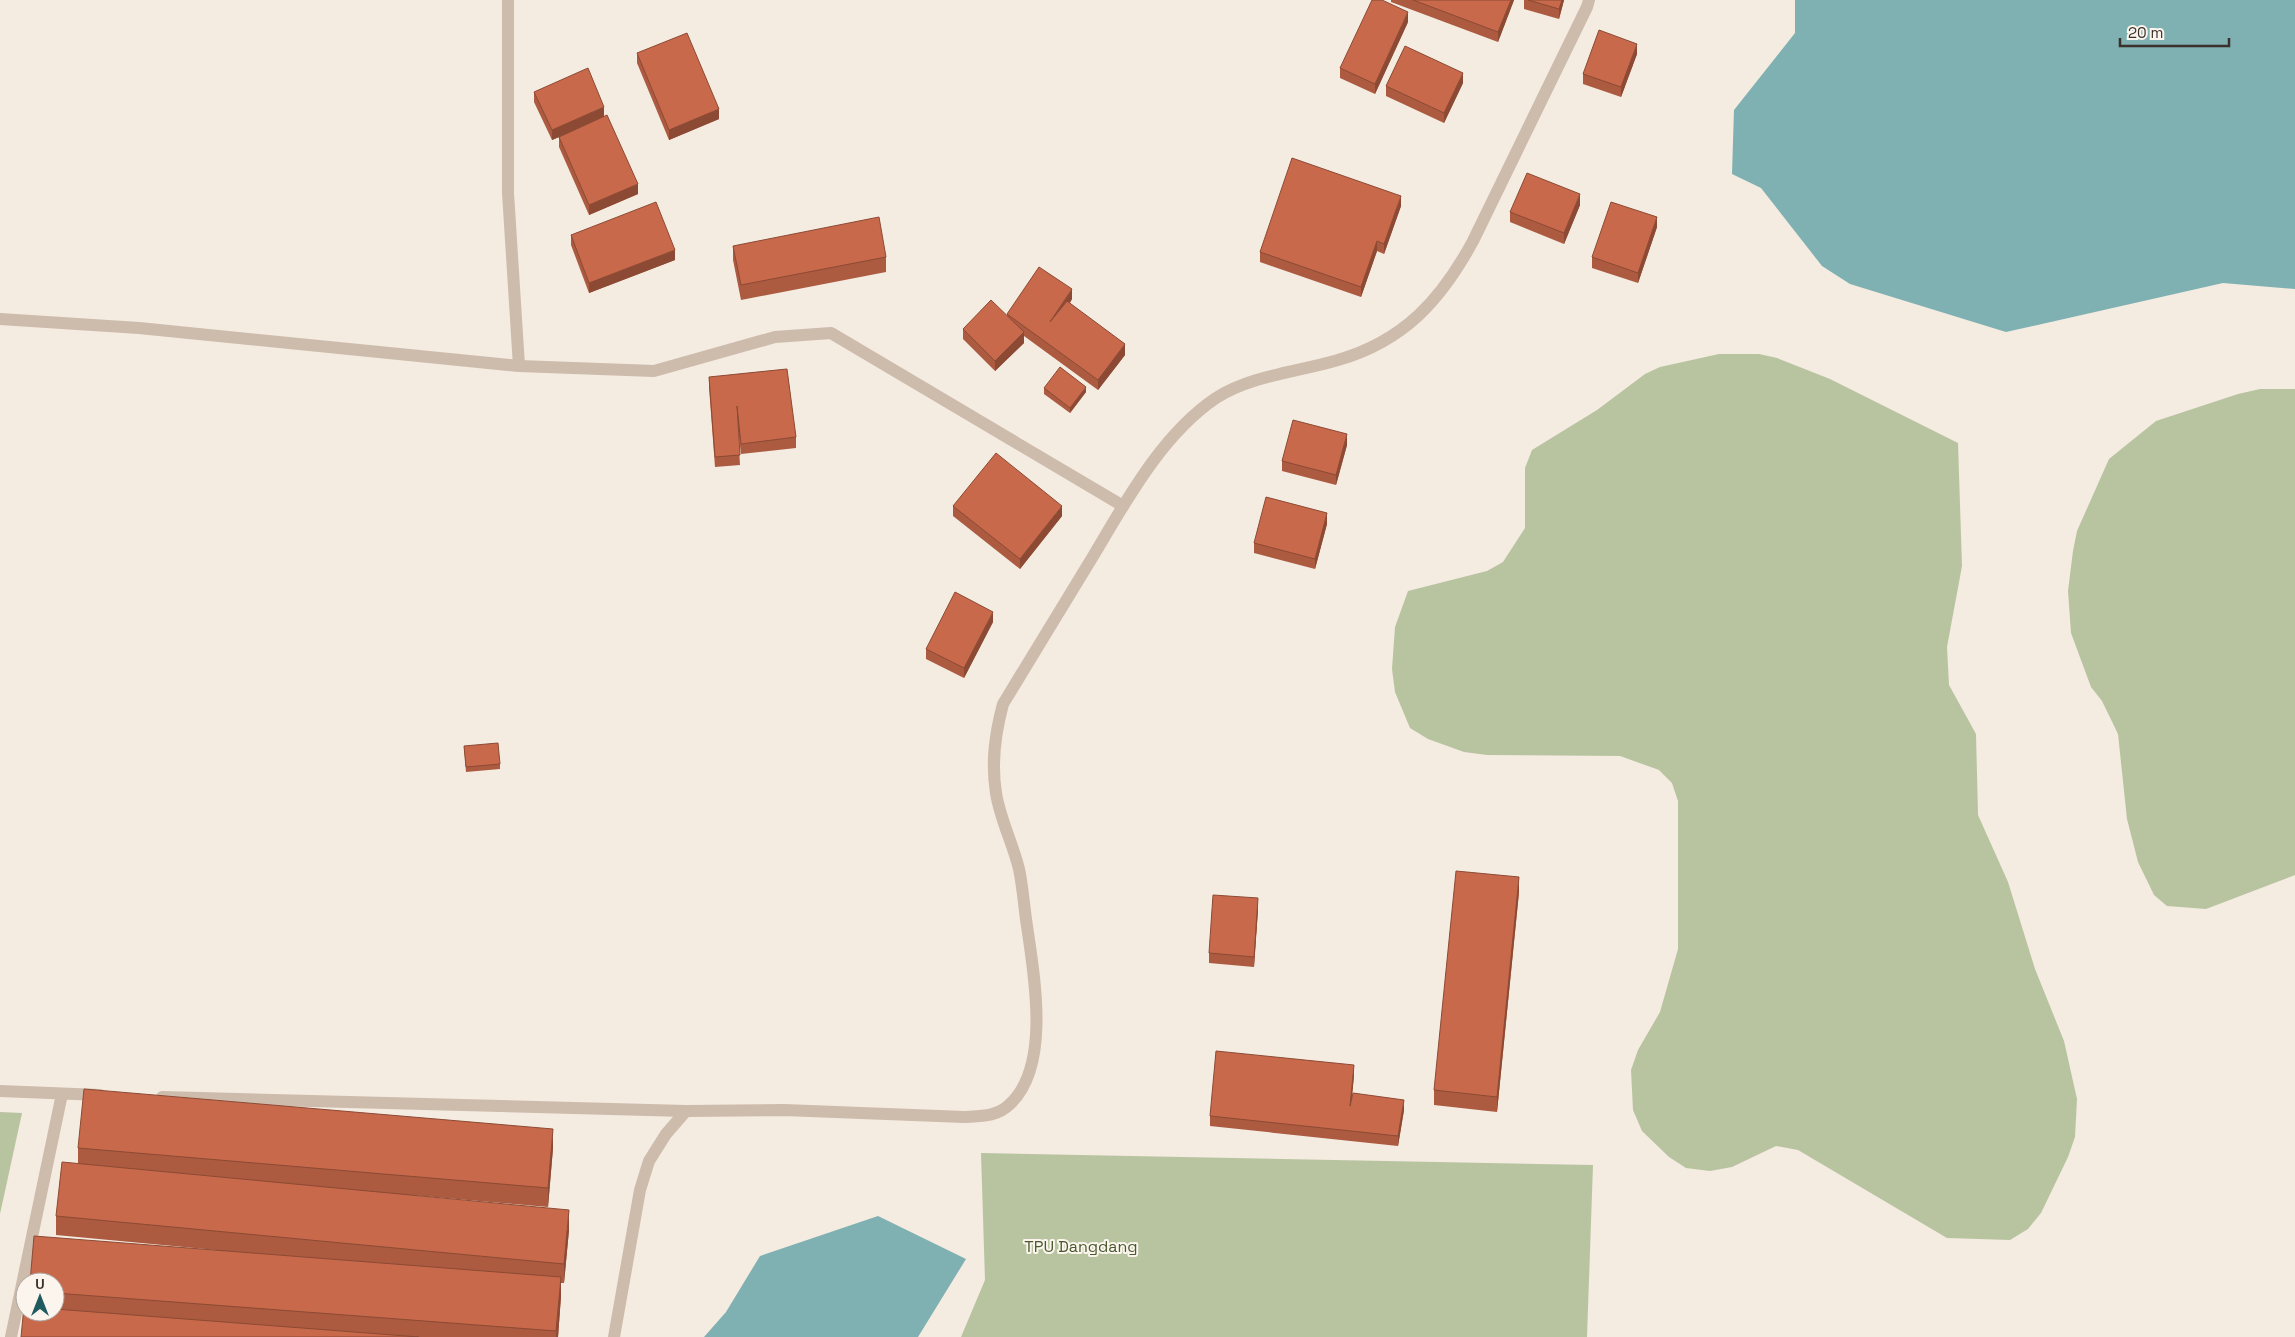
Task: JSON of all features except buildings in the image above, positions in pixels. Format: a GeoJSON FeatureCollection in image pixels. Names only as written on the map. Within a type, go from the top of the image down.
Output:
{"type":"FeatureCollection","features":[{"type":"Feature","properties":{"kind":"street"},"geometry":{"type":"LineString","coordinates":[[508,0],[508,193],[519,366]]}},
{"type":"Feature","properties":{"kind":"street"},"geometry":{"type":"LineString","coordinates":[[151,1096],[686,1111],[784,1110],[964,1117],[994,1115],[1010,1105],[1026,1086],[1033,1057],[1038,1002],[1019,870],[996,795],[993,762],[995,733],[1004,704],[1147,468],[1182,428],[1216,398],[1251,382],[1303,367],[1338,360],[1377,346],[1408,325],[1437,299],[1458,269],[1473,241],[1587,7],[1588,0]]}},
{"type":"Feature","properties":{"kind":"street"},"geometry":{"type":"LineString","coordinates":[[0,319],[139,328],[519,366],[654,371],[775,337],[831,333],[1124,506]]}},
{"type":"Feature","properties":{"kind":"street"},"geometry":{"type":"LineString","coordinates":[[0,1091],[111,1095]]}},
{"type":"Feature","properties":{"kind":"street"},"geometry":{"type":"LineString","coordinates":[[11,1337],[62,1094]]}},
{"type":"Feature","properties":{"kind":"street"},"geometry":{"type":"LineString","coordinates":[[614,1337],[640,1190],[650,1160],[666,1134],[686,1111]]}},
{"type":"Feature","properties":{"kind":"green space"},"geometry":{"type":"Polygon","coordinates":[[[1719,354],[1759,354],[1777,358],[1830,379],[1958,443],[1962,566],[1947,647],[1949,685],[1976,734],[1978,815],[2008,882],[2035,969],[2064,1041],[2077,1099],[2075,1137],[2068,1157],[2041,1213],[2028,1229],[2010,1240],[1947,1238],[1798,1150],[1776,1146],[1732,1167],[1710,1171],[1686,1168],[1669,1157],[1642,1131],[1633,1110],[1631,1070],[1638,1050],[1660,1012],[1678,949],[1678,801],[1672,783],[1659,770],[1620,756],[1487,755],[1464,752],[1428,739],[1410,728],[1395,692],[1392,669],[1395,627],[1408,591],[1487,571],[1503,562],[1525,528],[1525,468],[1532,450],[1597,410],[1645,374],[1660,367],[1719,354]]]}},
{"type":"Feature","properties":{"kind":"green space"},"geometry":{"type":"Polygon","coordinates":[[[2260,389],[2295,389],[2295,875],[2206,909],[2167,906],[2154,895],[2138,862],[2127,819],[2118,734],[2102,701],[2091,687],[2071,633],[2068,591],[2073,551],[2077,531],[2109,459],[2156,421],[2238,394],[2260,389]]]}},
{"type":"Feature","properties":{"kind":"green space"},"geometry":{"type":"Polygon","coordinates":[[[0,1112],[22,1113],[0,1214],[0,1112]]]}},
{"type":"Feature","properties":{"kind":"green space","name":"TPU Dangdang"},"geometry":{"type":"Polygon","coordinates":[[[981,1153],[1593,1165],[1587,1337],[961,1337],[985,1280],[981,1153]]]}},
{"type":"Feature","properties":{"kind":"water"},"geometry":{"type":"Polygon","coordinates":[[[1795,0],[2295,0],[2295,289],[2223,283],[2006,332],[1850,284],[1822,266],[1761,188],[1732,174],[1734,110],[1795,33],[1795,0]]]}},
{"type":"Feature","properties":{"kind":"water"},"geometry":{"type":"Polygon","coordinates":[[[878,1216],[966,1259],[918,1337],[704,1337],[726,1312],[760,1256],[878,1216]]]}}]}
